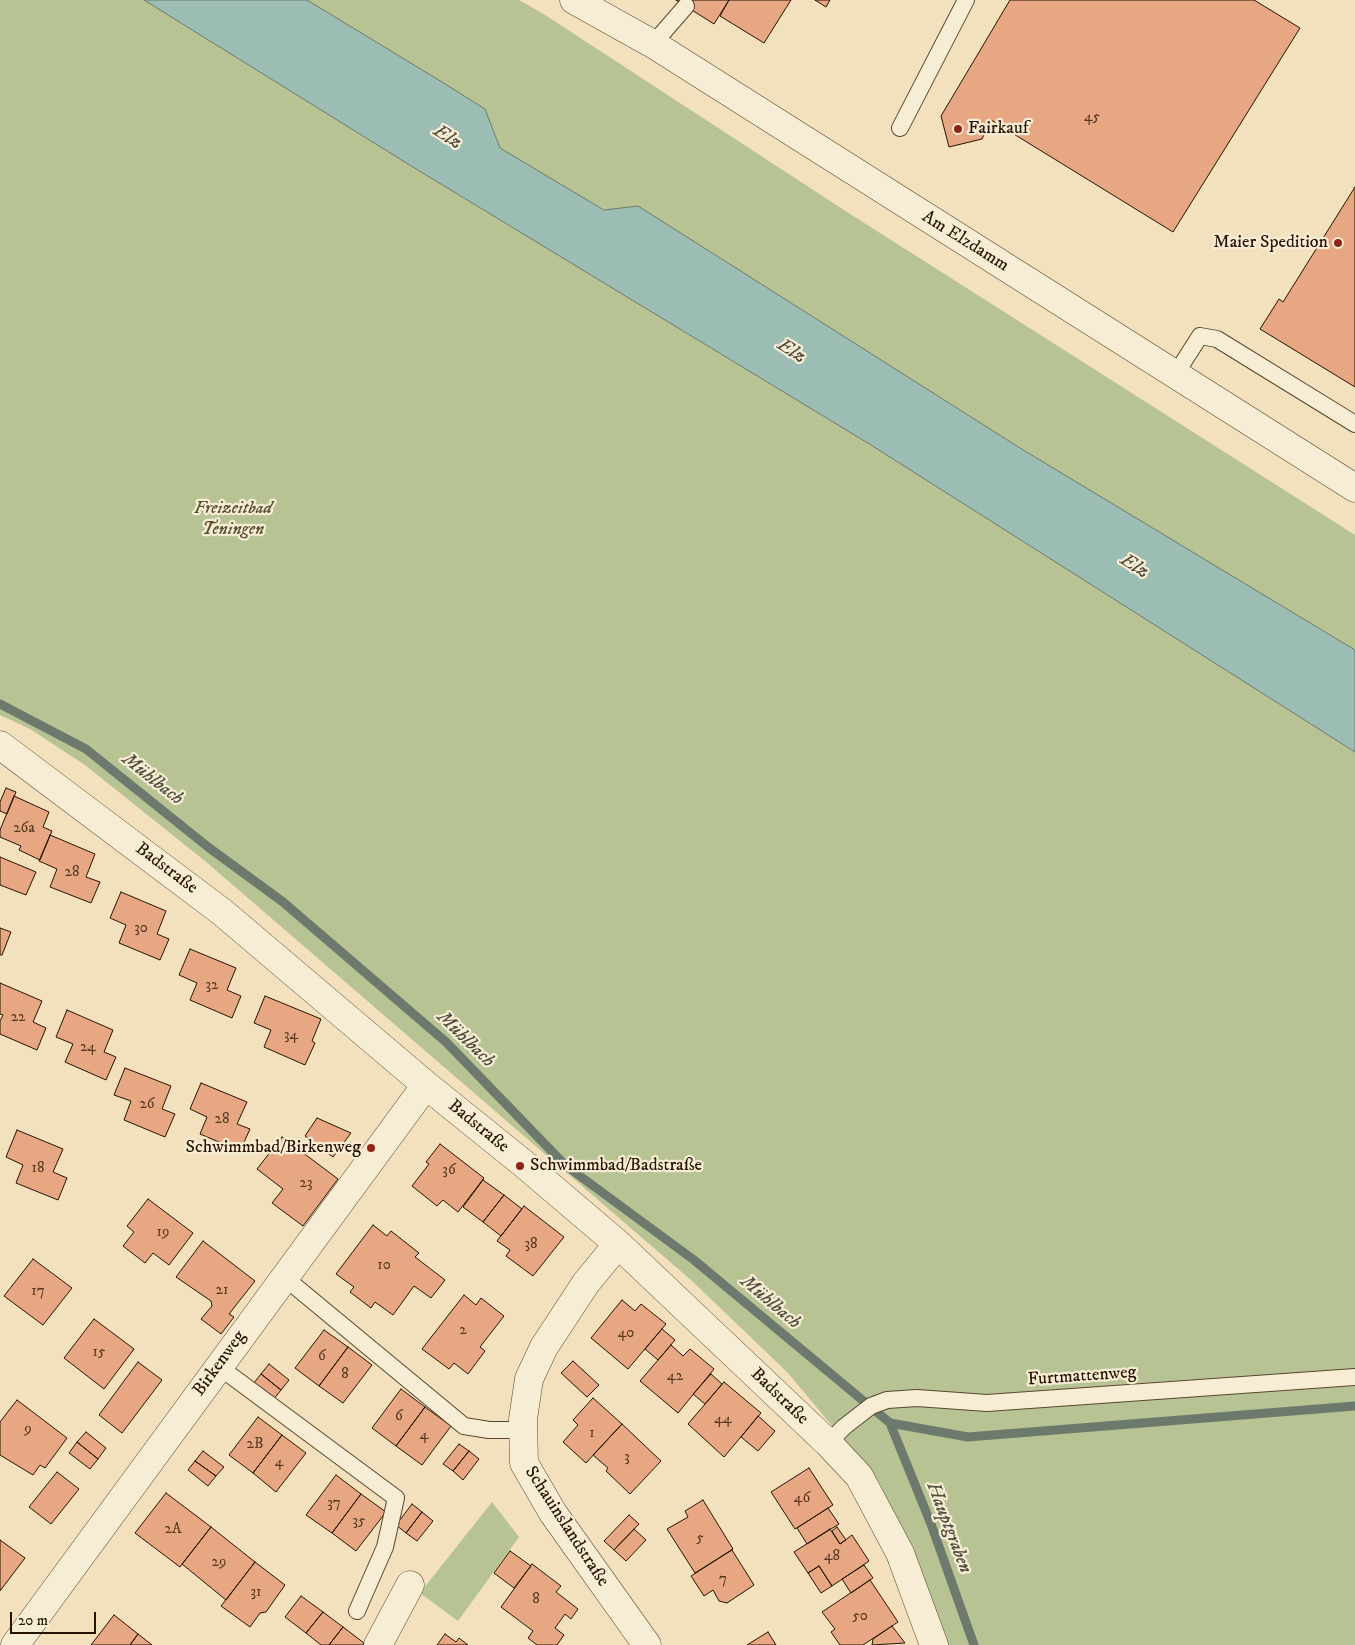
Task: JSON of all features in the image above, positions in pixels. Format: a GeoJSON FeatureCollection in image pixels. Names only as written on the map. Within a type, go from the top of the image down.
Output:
{"type":"FeatureCollection","features":[{"type":"Feature","properties":{"kind":"street","name":"Am Elzdamm"},"geometry":{"type":"LineString","coordinates":[[574,0],[653,44],[1175,375],[1354,484]]}},
{"type":"Feature","properties":{"kind":"street","name":"Badstraße"},"geometry":{"type":"LineString","coordinates":[[0,745],[222,912],[426,1085],[524,1164],[618,1244],[836,1435],[900,1553],[934,1645]]}},
{"type":"Feature","properties":{"kind":"street","name":"Birkenweg"},"geometry":{"type":"LineString","coordinates":[[15,1645],[426,1085]]}},
{"type":"Feature","properties":{"kind":"street","name":"Schauinslandstraße"},"geometry":{"type":"LineString","coordinates":[[618,1244],[586,1283],[544,1347],[529,1379],[523,1430],[524,1463],[552,1513],[647,1645]]}},
{"type":"Feature","properties":{"kind":"street"},"geometry":{"type":"LineString","coordinates":[[378,1645],[410,1585]]}},
{"type":"Feature","properties":{"kind":"lane"},"geometry":{"type":"LineString","coordinates":[[900,128],[966,0]]}},
{"type":"Feature","properties":{"kind":"lane"},"geometry":{"type":"LineString","coordinates":[[653,44],[686,6]]}},
{"type":"Feature","properties":{"kind":"lane"},"geometry":{"type":"LineString","coordinates":[[1175,375],[1200,336],[1217,339],[1355,424]]}},
{"type":"Feature","properties":{"kind":"lane"},"geometry":{"type":"LineString","coordinates":[[284,1277],[464,1426],[489,1430],[523,1430]]}},
{"type":"Feature","properties":{"kind":"lane"},"geometry":{"type":"LineString","coordinates":[[218,1366],[396,1498],[386,1547],[357,1611]]}},
{"type":"Feature","properties":{"kind":"lane","name":"Furtmattenweg"},"geometry":{"type":"LineString","coordinates":[[836,1435],[871,1406],[887,1400],[917,1398],[987,1404],[1355,1378]]}},
{"type":"Feature","properties":{"kind":"green space","name":"Freizeitbad Teningen"},"geometry":{"type":"Polygon","coordinates":[[[0,0],[144,0],[408,164],[871,445],[1355,752],[1355,1645],[948,1645],[879,1482],[788,1373],[691,1280],[205,861],[85,765],[30,729],[0,715],[0,0]]]}},
{"type":"Feature","properties":{"kind":"green space"},"geometry":{"type":"Polygon","coordinates":[[[307,0],[519,0],[542,13],[847,212],[1355,535],[1355,650],[1020,448],[638,206],[604,210],[500,148],[485,109],[307,0]]]}},
{"type":"Feature","properties":{"kind":"green space"},"geometry":{"type":"Polygon","coordinates":[[[492,1502],[519,1537],[458,1621],[420,1593],[492,1502]]]}},
{"type":"Feature","properties":{"kind":"water","name":"Elz"},"geometry":{"type":"Polygon","coordinates":[[[144,0],[307,0],[442,82],[485,109],[500,148],[604,210],[638,206],[1020,448],[1355,650],[1355,752],[871,445],[408,164],[144,0]]]}},
{"type":"Feature","properties":{"kind":"building"},"geometry":{"type":"Polygon","coordinates":[[[676,0],[729,0],[714,24],[676,0]]]}},
{"type":"Feature","properties":{"kind":"building"},"geometry":{"type":"Polygon","coordinates":[[[729,0],[791,0],[764,43],[720,16],[729,0]]]}},
{"type":"Feature","properties":{"kind":"building"},"geometry":{"type":"Polygon","coordinates":[[[815,0],[830,0],[826,7],[815,0]]]}},
{"type":"Feature","properties":{"kind":"building"},"geometry":{"type":"Polygon","coordinates":[[[1010,0],[1254,0],[1300,28],[1173,232],[991,120],[982,139],[949,147],[941,116],[1010,0]]]}},
{"type":"Feature","properties":{"kind":"building","name":"Maier Spedition"},"geometry":{"type":"Polygon","coordinates":[[[1355,187],[1355,387],[1260,329],[1279,299],[1283,302],[1355,187]]]}},
{"type":"Feature","properties":{"kind":"building"},"geometry":{"type":"Polygon","coordinates":[[[6,788],[16,792],[7,814],[0,811],[0,802],[6,788]]]}},
{"type":"Feature","properties":{"kind":"building"},"geometry":{"type":"Polygon","coordinates":[[[14,796],[49,812],[43,827],[52,831],[40,860],[19,850],[21,846],[0,837],[0,830],[14,796]]]}},
{"type":"Feature","properties":{"kind":"building"},"geometry":{"type":"Polygon","coordinates":[[[50,835],[95,854],[86,877],[100,882],[91,903],[50,887],[57,869],[39,861],[50,835]]]}},
{"type":"Feature","properties":{"kind":"building"},"geometry":{"type":"Polygon","coordinates":[[[0,857],[36,872],[26,895],[0,885],[0,857]]]}},
{"type":"Feature","properties":{"kind":"building"},"geometry":{"type":"Polygon","coordinates":[[[121,892],[166,911],[157,934],[169,939],[160,960],[119,943],[126,925],[110,918],[121,892]]]}},
{"type":"Feature","properties":{"kind":"building"},"geometry":{"type":"Polygon","coordinates":[[[0,928],[11,932],[2,955],[0,955],[0,928]]]}},
{"type":"Feature","properties":{"kind":"building"},"geometry":{"type":"Polygon","coordinates":[[[190,949],[236,968],[227,990],[241,996],[232,1018],[190,1000],[197,983],[179,975],[190,949]]]}},
{"type":"Feature","properties":{"kind":"building"},"geometry":{"type":"Polygon","coordinates":[[[0,983],[42,1001],[33,1022],[46,1028],[37,1050],[0,1034],[0,1021],[3,1015],[0,1014],[0,983]]]}},
{"type":"Feature","properties":{"kind":"building"},"geometry":{"type":"Polygon","coordinates":[[[265,996],[321,1019],[312,1041],[315,1043],[305,1065],[264,1047],[271,1030],[254,1023],[265,996]]]}},
{"type":"Feature","properties":{"kind":"building"},"geometry":{"type":"Polygon","coordinates":[[[67,1010],[113,1030],[104,1052],[116,1057],[106,1080],[65,1062],[73,1044],[56,1037],[67,1010]]]}},
{"type":"Feature","properties":{"kind":"building"},"geometry":{"type":"Polygon","coordinates":[[[125,1068],[171,1086],[162,1109],[175,1114],[165,1137],[124,1120],[131,1101],[114,1095],[125,1068]]]}},
{"type":"Feature","properties":{"kind":"building"},"geometry":{"type":"Polygon","coordinates":[[[201,1083],[247,1102],[237,1124],[250,1129],[240,1151],[200,1134],[207,1117],[190,1109],[201,1083]]]}},
{"type":"Feature","properties":{"kind":"building"},"geometry":{"type":"Polygon","coordinates":[[[317,1118],[351,1133],[333,1157],[305,1136],[317,1118]]]}},
{"type":"Feature","properties":{"kind":"building"},"geometry":{"type":"Polygon","coordinates":[[[17,1130],[63,1149],[53,1172],[67,1178],[58,1200],[16,1183],[23,1165],[6,1157],[17,1130]]]}},
{"type":"Feature","properties":{"kind":"building"},"geometry":{"type":"Polygon","coordinates":[[[282,1137],[338,1179],[303,1226],[272,1203],[283,1189],[257,1169],[282,1137]]]}},
{"type":"Feature","properties":{"kind":"building"},"geometry":{"type":"Polygon","coordinates":[[[440,1144],[484,1178],[458,1212],[443,1200],[437,1206],[412,1186],[429,1164],[426,1162],[440,1144]]]}},
{"type":"Feature","properties":{"kind":"building"},"geometry":{"type":"Polygon","coordinates":[[[483,1180],[504,1195],[483,1222],[463,1207],[483,1180]]]}},
{"type":"Feature","properties":{"kind":"building"},"geometry":{"type":"Polygon","coordinates":[[[504,1195],[522,1209],[501,1236],[483,1222],[504,1195]]]}},
{"type":"Feature","properties":{"kind":"building"},"geometry":{"type":"Polygon","coordinates":[[[148,1199],[193,1233],[169,1265],[153,1253],[145,1263],[123,1246],[134,1232],[127,1226],[148,1199]]]}},
{"type":"Feature","properties":{"kind":"building"},"geometry":{"type":"Polygon","coordinates":[[[524,1206],[564,1237],[533,1276],[506,1256],[510,1250],[497,1241],[524,1206]]]}},
{"type":"Feature","properties":{"kind":"building"},"geometry":{"type":"Polygon","coordinates":[[[373,1225],[387,1236],[391,1231],[419,1253],[415,1257],[445,1280],[431,1298],[414,1286],[393,1315],[375,1302],[371,1308],[350,1292],[354,1287],[336,1274],[373,1225]]]}},
{"type":"Feature","properties":{"kind":"building"},"geometry":{"type":"Polygon","coordinates":[[[203,1241],[255,1281],[229,1314],[234,1317],[221,1334],[201,1319],[212,1306],[211,1301],[176,1277],[203,1241]]]}},
{"type":"Feature","properties":{"kind":"building"},"geometry":{"type":"Polygon","coordinates":[[[33,1259],[72,1288],[43,1325],[4,1296],[33,1259]]]}},
{"type":"Feature","properties":{"kind":"building"},"geometry":{"type":"Polygon","coordinates":[[[464,1295],[476,1305],[481,1298],[504,1316],[480,1347],[485,1351],[468,1374],[454,1363],[449,1369],[422,1349],[464,1295]]]}},
{"type":"Feature","properties":{"kind":"building"},"geometry":{"type":"Polygon","coordinates":[[[622,1300],[635,1311],[641,1304],[666,1324],[628,1369],[591,1338],[622,1300]]]}},
{"type":"Feature","properties":{"kind":"building"},"geometry":{"type":"Polygon","coordinates":[[[94,1319],[134,1349],[104,1389],[64,1358],[94,1319]]]}},
{"type":"Feature","properties":{"kind":"building"},"geometry":{"type":"Polygon","coordinates":[[[662,1329],[675,1340],[658,1360],[645,1349],[662,1329]]]}},
{"type":"Feature","properties":{"kind":"building"},"geometry":{"type":"Polygon","coordinates":[[[324,1330],[348,1347],[319,1386],[295,1368],[324,1330]]]}},
{"type":"Feature","properties":{"kind":"building"},"geometry":{"type":"Polygon","coordinates":[[[671,1345],[683,1356],[690,1349],[714,1369],[678,1413],[640,1381],[671,1345]]]}},
{"type":"Feature","properties":{"kind":"building"},"geometry":{"type":"Polygon","coordinates":[[[348,1347],[372,1365],[343,1403],[319,1386],[348,1347]]]}},
{"type":"Feature","properties":{"kind":"building"},"geometry":{"type":"Polygon","coordinates":[[[573,1361],[599,1385],[587,1397],[561,1373],[573,1361]]]}},
{"type":"Feature","properties":{"kind":"building"},"geometry":{"type":"Polygon","coordinates":[[[138,1362],[162,1380],[122,1433],[99,1415],[138,1362]]]}},
{"type":"Feature","properties":{"kind":"building"},"geometry":{"type":"Polygon","coordinates":[[[269,1364],[289,1380],[281,1390],[261,1374],[269,1364]]]}},
{"type":"Feature","properties":{"kind":"building"},"geometry":{"type":"Polygon","coordinates":[[[261,1374],[281,1390],[273,1400],[253,1384],[261,1374]]]}},
{"type":"Feature","properties":{"kind":"building"},"geometry":{"type":"Polygon","coordinates":[[[711,1374],[722,1384],[705,1404],[693,1394],[711,1374]]]}},
{"type":"Feature","properties":{"kind":"building"},"geometry":{"type":"Polygon","coordinates":[[[724,1382],[761,1413],[724,1457],[688,1424],[724,1382]]]}},
{"type":"Feature","properties":{"kind":"building"},"geometry":{"type":"Polygon","coordinates":[[[401,1389],[425,1407],[396,1446],[372,1428],[401,1389]]]}},
{"type":"Feature","properties":{"kind":"building"},"geometry":{"type":"Polygon","coordinates":[[[593,1398],[622,1424],[586,1463],[563,1442],[578,1425],[573,1420],[593,1398]]]}},
{"type":"Feature","properties":{"kind":"building"},"geometry":{"type":"Polygon","coordinates":[[[17,1400],[67,1438],[45,1468],[40,1465],[33,1475],[0,1455],[0,1422],[17,1400]]]}},
{"type":"Feature","properties":{"kind":"building"},"geometry":{"type":"Polygon","coordinates":[[[425,1407],[451,1426],[422,1465],[396,1446],[425,1407]]]}},
{"type":"Feature","properties":{"kind":"building"},"geometry":{"type":"Polygon","coordinates":[[[758,1416],[775,1431],[758,1451],[741,1437],[758,1416]]]}},
{"type":"Feature","properties":{"kind":"building"},"geometry":{"type":"Polygon","coordinates":[[[258,1417],[282,1435],[253,1473],[229,1455],[258,1417]]]}},
{"type":"Feature","properties":{"kind":"building"},"geometry":{"type":"Polygon","coordinates":[[[622,1424],[661,1461],[630,1494],[606,1471],[608,1468],[593,1455],[622,1424]]]}},
{"type":"Feature","properties":{"kind":"building"},"geometry":{"type":"Polygon","coordinates":[[[86,1432],[106,1448],[98,1459],[77,1442],[86,1432]]]}},
{"type":"Feature","properties":{"kind":"building"},"geometry":{"type":"Polygon","coordinates":[[[282,1435],[306,1453],[276,1492],[253,1473],[282,1435]]]}},
{"type":"Feature","properties":{"kind":"building"},"geometry":{"type":"Polygon","coordinates":[[[77,1442],[98,1459],[90,1469],[69,1453],[77,1442]]]}},
{"type":"Feature","properties":{"kind":"building"},"geometry":{"type":"Polygon","coordinates":[[[459,1444],[469,1451],[453,1471],[443,1464],[459,1444]]]}},
{"type":"Feature","properties":{"kind":"building"},"geometry":{"type":"Polygon","coordinates":[[[203,1451],[224,1467],[216,1476],[195,1461],[203,1451]]]}},
{"type":"Feature","properties":{"kind":"building"},"geometry":{"type":"Polygon","coordinates":[[[469,1451],[479,1459],[463,1480],[453,1471],[469,1451]]]}},
{"type":"Feature","properties":{"kind":"building"},"geometry":{"type":"Polygon","coordinates":[[[195,1461],[216,1476],[208,1486],[188,1470],[195,1461]]]}},
{"type":"Feature","properties":{"kind":"building"},"geometry":{"type":"Polygon","coordinates":[[[809,1468],[833,1505],[795,1529],[771,1492],[809,1468]]]}},
{"type":"Feature","properties":{"kind":"building"},"geometry":{"type":"Polygon","coordinates":[[[57,1472],[79,1489],[51,1524],[29,1507],[57,1472]]]}},
{"type":"Feature","properties":{"kind":"building"},"geometry":{"type":"Polygon","coordinates":[[[336,1475],[361,1494],[332,1533],[306,1515],[336,1475]]]}},
{"type":"Feature","properties":{"kind":"building"},"geometry":{"type":"Polygon","coordinates":[[[166,1493],[211,1527],[180,1567],[135,1533],[166,1493]]]}},
{"type":"Feature","properties":{"kind":"building"},"geometry":{"type":"Polygon","coordinates":[[[361,1494],[386,1512],[356,1551],[332,1533],[361,1494]]]}},
{"type":"Feature","properties":{"kind":"building"},"geometry":{"type":"Polygon","coordinates":[[[703,1500],[733,1549],[695,1573],[667,1529],[688,1517],[685,1511],[703,1500]]]}},
{"type":"Feature","properties":{"kind":"building"},"geometry":{"type":"Polygon","coordinates":[[[412,1504],[422,1512],[406,1533],[396,1525],[412,1504]]]}},
{"type":"Feature","properties":{"kind":"building"},"geometry":{"type":"Polygon","coordinates":[[[828,1508],[839,1524],[807,1544],[797,1528],[828,1508]]]}},
{"type":"Feature","properties":{"kind":"building"},"geometry":{"type":"Polygon","coordinates":[[[422,1512],[433,1521],[417,1541],[406,1533],[422,1512]]]}},
{"type":"Feature","properties":{"kind":"building"},"geometry":{"type":"Polygon","coordinates":[[[629,1515],[639,1524],[614,1550],[604,1541],[629,1515]]]}},
{"type":"Feature","properties":{"kind":"building"},"geometry":{"type":"Polygon","coordinates":[[[211,1527],[255,1562],[226,1600],[182,1564],[211,1527]]]}},
{"type":"Feature","properties":{"kind":"building"},"geometry":{"type":"Polygon","coordinates":[[[837,1527],[846,1540],[840,1544],[832,1531],[837,1527]]]}},
{"type":"Feature","properties":{"kind":"building"},"geometry":{"type":"Polygon","coordinates":[[[634,1529],[646,1540],[626,1561],[614,1550],[634,1529]]]}},
{"type":"Feature","properties":{"kind":"building"},"geometry":{"type":"Polygon","coordinates":[[[830,1529],[840,1544],[852,1535],[869,1561],[832,1586],[819,1566],[808,1573],[794,1552],[830,1529]]]}},
{"type":"Feature","properties":{"kind":"building"},"geometry":{"type":"Polygon","coordinates":[[[0,1540],[25,1558],[0,1591],[0,1540]]]}},
{"type":"Feature","properties":{"kind":"building"},"geometry":{"type":"Polygon","coordinates":[[[732,1550],[754,1585],[727,1603],[719,1601],[713,1590],[704,1596],[691,1576],[732,1550]]]}},
{"type":"Feature","properties":{"kind":"building"},"geometry":{"type":"Polygon","coordinates":[[[510,1551],[531,1566],[514,1588],[494,1573],[510,1551]]]}},
{"type":"Feature","properties":{"kind":"building"},"geometry":{"type":"Polygon","coordinates":[[[255,1562],[285,1585],[266,1612],[260,1613],[250,1627],[221,1606],[255,1562]]]}},
{"type":"Feature","properties":{"kind":"building"},"geometry":{"type":"Polygon","coordinates":[[[532,1564],[561,1586],[556,1592],[578,1609],[571,1619],[565,1614],[555,1628],[564,1635],[557,1645],[537,1645],[528,1638],[533,1631],[501,1607],[532,1564]]]}},
{"type":"Feature","properties":{"kind":"building"},"geometry":{"type":"Polygon","coordinates":[[[864,1565],[873,1578],[851,1593],[842,1579],[864,1565]]]}},
{"type":"Feature","properties":{"kind":"building"},"geometry":{"type":"Polygon","coordinates":[[[819,1566],[832,1586],[821,1593],[808,1573],[819,1566]]]}},
{"type":"Feature","properties":{"kind":"building"},"geometry":{"type":"Polygon","coordinates":[[[870,1580],[898,1622],[863,1645],[840,1645],[831,1632],[835,1629],[822,1612],[870,1580]]]}},
{"type":"Feature","properties":{"kind":"building"},"geometry":{"type":"Polygon","coordinates":[[[301,1596],[323,1612],[306,1633],[285,1617],[301,1596]]]}},
{"type":"Feature","properties":{"kind":"building"},"geometry":{"type":"Polygon","coordinates":[[[323,1612],[343,1627],[329,1645],[321,1645],[306,1633],[323,1612]]]}},
{"type":"Feature","properties":{"kind":"building"},"geometry":{"type":"Polygon","coordinates":[[[114,1615],[138,1634],[130,1645],[91,1645],[114,1615]]]}},
{"type":"Feature","properties":{"kind":"building"},"geometry":{"type":"Polygon","coordinates":[[[892,1626],[905,1643],[872,1645],[873,1639],[892,1626]]]}},
{"type":"Feature","properties":{"kind":"building"},"geometry":{"type":"Polygon","coordinates":[[[343,1627],[364,1643],[363,1645],[329,1645],[343,1627]]]}},
{"type":"Feature","properties":{"kind":"building"},"geometry":{"type":"Polygon","coordinates":[[[768,1632],[776,1645],[747,1645],[768,1632]]]}},
{"type":"Feature","properties":{"kind":"building"},"geometry":{"type":"Polygon","coordinates":[[[138,1634],[152,1645],[130,1645],[138,1634]]]}},
{"type":"Feature","properties":{"kind":"building"},"geometry":{"type":"Polygon","coordinates":[[[445,1634],[456,1642],[459,1638],[468,1645],[437,1645],[445,1634]]]}},
{"type":"Feature","properties":{"kind":"waterway","name":"Mühlbach"},"geometry":{"type":"LineString","coordinates":[[0,704],[86,749],[208,847],[283,902],[446,1042],[565,1165],[694,1260],[890,1423],[931,1524],[974,1645]]}},
{"type":"Feature","properties":{"kind":"waterway"},"geometry":{"type":"LineString","coordinates":[[890,1423],[968,1437],[1355,1406]]}},
{"type":"Feature","properties":{"kind":"place","name":"Fairkauf"},"geometry":{"type":"Point","coordinates":[958,129]}},
{"type":"Feature","properties":{"kind":"place","name":"Maier Spedition"},"geometry":{"type":"Point","coordinates":[1338,243]}},
{"type":"Feature","properties":{"kind":"place","name":"Schwimmbad/Birkenweg"},"geometry":{"type":"Point","coordinates":[371,1148]}},
{"type":"Feature","properties":{"kind":"place","name":"Schwimmbad/Badstraße"},"geometry":{"type":"Point","coordinates":[520,1166]}},
{"type":"Feature","properties":{"kind":"water label","name":"Hauptgraben"},"geometry":{"type":"Point","coordinates":[948,1528]}}]}
